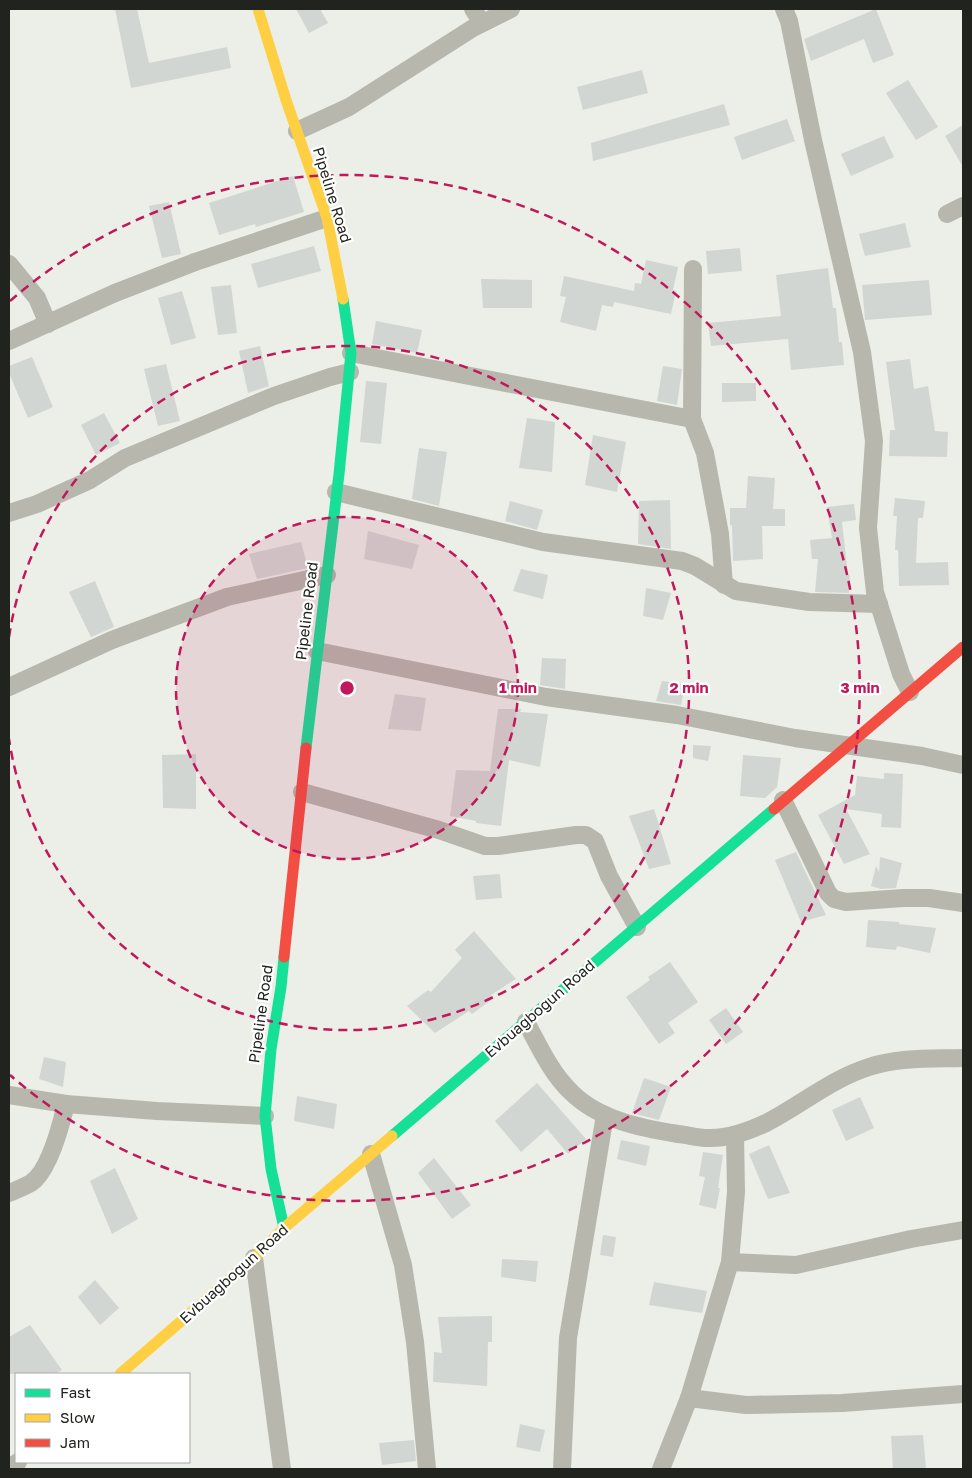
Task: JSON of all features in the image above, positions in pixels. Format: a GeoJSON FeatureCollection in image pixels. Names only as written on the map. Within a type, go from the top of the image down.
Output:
{"type":"FeatureCollection","features":[{"type":"Feature","properties":{"kind":"street","name":"Pipeline Road"},"geometry":{"type":"LineString","coordinates":[[258,9],[327,218],[342,285],[351,353],[281,987],[271,1049],[265,1116],[271,1169],[284,1228]]}},
{"type":"Feature","properties":{"kind":"street"},"geometry":{"type":"LineString","coordinates":[[297,131],[349,107],[478,16],[511,9]]}},
{"type":"Feature","properties":{"kind":"street"},"geometry":{"type":"LineString","coordinates":[[784,9],[789,21],[813,140],[862,352],[874,441],[868,528],[875,592],[901,674],[910,692]]}},
{"type":"Feature","properties":{"kind":"street"},"geometry":{"type":"LineString","coordinates":[[947,214],[963,206]]}},
{"type":"Feature","properties":{"kind":"street"},"geometry":{"type":"LineString","coordinates":[[9,341],[115,293],[195,262],[327,218]]}},
{"type":"Feature","properties":{"kind":"street"},"geometry":{"type":"LineString","coordinates":[[9,264],[37,298],[48,324]]}},
{"type":"Feature","properties":{"kind":"street"},"geometry":{"type":"LineString","coordinates":[[692,269],[692,419],[705,453],[721,549],[724,585]]}},
{"type":"Feature","properties":{"kind":"street"},"geometry":{"type":"LineString","coordinates":[[351,353],[692,419]]}},
{"type":"Feature","properties":{"kind":"street"},"geometry":{"type":"LineString","coordinates":[[9,513],[37,504],[90,480],[124,458],[274,396],[350,372]]}},
{"type":"Feature","properties":{"kind":"street"},"geometry":{"type":"LineString","coordinates":[[336,492],[543,542],[682,561],[696,566],[736,591],[800,600],[879,604]]}},
{"type":"Feature","properties":{"kind":"street"},"geometry":{"type":"LineString","coordinates":[[696,566],[721,549]]}},
{"type":"Feature","properties":{"kind":"street"},"geometry":{"type":"LineString","coordinates":[[9,687],[112,640],[227,597],[327,575]]}},
{"type":"Feature","properties":{"kind":"street","name":"Evbuagbogun Road"},"geometry":{"type":"LineString","coordinates":[[121,1373],[254,1258],[284,1228],[963,647]]}},
{"type":"Feature","properties":{"kind":"street"},"geometry":{"type":"LineString","coordinates":[[317,651],[546,697],[677,715],[795,738],[922,756],[963,765]]}},
{"type":"Feature","properties":{"kind":"street"},"geometry":{"type":"LineString","coordinates":[[302,792],[439,830],[484,846],[498,846],[586,835],[595,841],[608,876],[637,926]]}},
{"type":"Feature","properties":{"kind":"street"},"geometry":{"type":"LineString","coordinates":[[783,800],[828,893],[834,899],[846,902],[921,898],[963,903]]}},
{"type":"Feature","properties":{"kind":"street"},"geometry":{"type":"LineString","coordinates":[[526,1022],[555,1073],[571,1092],[591,1107],[605,1115],[647,1129],[709,1138],[736,1135],[766,1123],[824,1087],[869,1067],[904,1059],[963,1058]]}},
{"type":"Feature","properties":{"kind":"street"},"geometry":{"type":"LineString","coordinates":[[9,1095],[66,1104],[157,1111],[265,1116]]}},
{"type":"Feature","properties":{"kind":"street"},"geometry":{"type":"LineString","coordinates":[[9,1193],[32,1182],[45,1167],[66,1104]]}},
{"type":"Feature","properties":{"kind":"street"},"geometry":{"type":"LineString","coordinates":[[562,1469],[568,1338],[605,1115]]}},
{"type":"Feature","properties":{"kind":"street"},"geometry":{"type":"LineString","coordinates":[[661,1469],[689,1398],[730,1262],[736,1192],[736,1135]]}},
{"type":"Feature","properties":{"kind":"street"},"geometry":{"type":"LineString","coordinates":[[371,1154],[403,1265],[415,1342],[427,1469]]}},
{"type":"Feature","properties":{"kind":"street"},"geometry":{"type":"LineString","coordinates":[[730,1262],[796,1265],[911,1239],[963,1230]]}},
{"type":"Feature","properties":{"kind":"street"},"geometry":{"type":"LineString","coordinates":[[254,1258],[282,1469]]}},
{"type":"Feature","properties":{"kind":"street"},"geometry":{"type":"LineString","coordinates":[[689,1398],[746,1405],[842,1402],[963,1394]]}},
{"type":"Feature","properties":{"kind":"building"},"geometry":{"type":"Polygon","coordinates":[[[115,9],[137,9],[149,63],[227,47],[231,68],[131,88],[115,9]]]}},
{"type":"Feature","properties":{"kind":"building"},"geometry":{"type":"Polygon","coordinates":[[[296,9],[320,9],[328,23],[309,33],[296,9]]]}},
{"type":"Feature","properties":{"kind":"building"},"geometry":{"type":"Polygon","coordinates":[[[876,9],[894,55],[873,63],[864,39],[811,61],[804,39],[876,9]]]}},
{"type":"Feature","properties":{"kind":"building"},"geometry":{"type":"Polygon","coordinates":[[[642,70],[648,93],[583,110],[577,87],[642,70]]]}},
{"type":"Feature","properties":{"kind":"building"},"geometry":{"type":"Polygon","coordinates":[[[908,80],[938,127],[916,140],[886,93],[908,80]]]}},
{"type":"Feature","properties":{"kind":"building"},"geometry":{"type":"Polygon","coordinates":[[[724,104],[730,125],[593,161],[591,143],[724,104]]]}},
{"type":"Feature","properties":{"kind":"building"},"geometry":{"type":"Polygon","coordinates":[[[787,119],[795,141],[742,160],[734,137],[787,119]]]}},
{"type":"Feature","properties":{"kind":"building"},"geometry":{"type":"Polygon","coordinates":[[[963,125],[963,167],[945,136],[963,125]]]}},
{"type":"Feature","properties":{"kind":"building"},"geometry":{"type":"Polygon","coordinates":[[[884,136],[894,157],[851,176],[841,154],[884,136]]]}},
{"type":"Feature","properties":{"kind":"building"},"geometry":{"type":"Polygon","coordinates":[[[293,176],[304,212],[256,227],[255,224],[219,235],[209,203],[293,176]]]}},
{"type":"Feature","properties":{"kind":"building"},"geometry":{"type":"Polygon","coordinates":[[[169,202],[181,254],[162,258],[149,206],[169,202]]]}},
{"type":"Feature","properties":{"kind":"building"},"geometry":{"type":"Polygon","coordinates":[[[905,223],[911,247],[865,256],[859,234],[905,223]]]}},
{"type":"Feature","properties":{"kind":"building"},"geometry":{"type":"Polygon","coordinates":[[[314,246],[321,271],[258,288],[251,264],[314,246]]]}},
{"type":"Feature","properties":{"kind":"building"},"geometry":{"type":"Polygon","coordinates":[[[740,248],[742,271],[708,274],[706,251],[740,248]]]}},
{"type":"Feature","properties":{"kind":"building"},"geometry":{"type":"Polygon","coordinates":[[[646,260],[678,267],[673,290],[676,291],[671,314],[614,302],[613,307],[602,305],[596,331],[560,322],[566,297],[560,296],[564,276],[634,291],[635,283],[641,284],[646,260]]]}},
{"type":"Feature","properties":{"kind":"building"},"geometry":{"type":"Polygon","coordinates":[[[828,268],[833,308],[836,308],[839,342],[842,342],[844,365],[791,370],[788,339],[711,346],[708,323],[781,316],[776,275],[828,268]]]}},
{"type":"Feature","properties":{"kind":"building"},"geometry":{"type":"Polygon","coordinates":[[[481,279],[532,280],[532,308],[483,308],[481,279]]]}},
{"type":"Feature","properties":{"kind":"building"},"geometry":{"type":"Polygon","coordinates":[[[929,280],[932,315],[865,320],[862,285],[929,280]]]}},
{"type":"Feature","properties":{"kind":"building"},"geometry":{"type":"Polygon","coordinates":[[[231,285],[237,333],[218,335],[211,287],[231,285]]]}},
{"type":"Feature","properties":{"kind":"building"},"geometry":{"type":"Polygon","coordinates":[[[182,291],[196,338],[171,345],[158,298],[182,291]]]}},
{"type":"Feature","properties":{"kind":"building"},"geometry":{"type":"Polygon","coordinates":[[[376,321],[422,330],[417,353],[372,344],[376,321]]]}},
{"type":"Feature","properties":{"kind":"building"},"geometry":{"type":"Polygon","coordinates":[[[260,346],[269,386],[248,393],[239,351],[260,346]]]}},
{"type":"Feature","properties":{"kind":"building"},"geometry":{"type":"Polygon","coordinates":[[[32,357],[53,407],[28,418],[9,373],[9,366],[32,357]]]}},
{"type":"Feature","properties":{"kind":"building"},"geometry":{"type":"Polygon","coordinates":[[[910,359],[914,389],[928,386],[935,431],[948,432],[947,457],[889,456],[890,430],[895,430],[886,362],[910,359]]]}},
{"type":"Feature","properties":{"kind":"building"},"geometry":{"type":"Polygon","coordinates":[[[166,364],[180,421],[158,426],[144,369],[166,364]]]}},
{"type":"Feature","properties":{"kind":"building"},"geometry":{"type":"Polygon","coordinates":[[[663,366],[682,369],[677,405],[657,401],[663,366]]]}},
{"type":"Feature","properties":{"kind":"building"},"geometry":{"type":"Polygon","coordinates":[[[366,381],[387,383],[381,444],[360,442],[366,381]]]}},
{"type":"Feature","properties":{"kind":"building"},"geometry":{"type":"Polygon","coordinates":[[[722,383],[756,383],[756,401],[722,402],[722,383]]]}},
{"type":"Feature","properties":{"kind":"building"},"geometry":{"type":"Polygon","coordinates":[[[104,413],[120,443],[96,455],[81,425],[104,413]]]}},
{"type":"Feature","properties":{"kind":"building"},"geometry":{"type":"Polygon","coordinates":[[[527,418],[555,422],[552,472],[519,468],[527,418]]]}},
{"type":"Feature","properties":{"kind":"building"},"geometry":{"type":"Polygon","coordinates":[[[593,435],[626,442],[617,492],[585,485],[593,435]]]}},
{"type":"Feature","properties":{"kind":"building"},"geometry":{"type":"Polygon","coordinates":[[[419,448],[447,452],[439,506],[412,499],[419,448]]]}},
{"type":"Feature","properties":{"kind":"building"},"geometry":{"type":"Polygon","coordinates":[[[748,476],[775,478],[773,509],[785,509],[785,526],[762,526],[763,559],[733,561],[730,508],[746,508],[748,476]]]}},
{"type":"Feature","properties":{"kind":"building"},"geometry":{"type":"Polygon","coordinates":[[[895,498],[925,501],[923,518],[918,518],[916,563],[948,562],[949,585],[899,586],[898,550],[895,550],[897,516],[893,516],[895,498]]]}},
{"type":"Feature","properties":{"kind":"building"},"geometry":{"type":"Polygon","coordinates":[[[670,500],[671,549],[638,544],[639,501],[670,500]]]}},
{"type":"Feature","properties":{"kind":"building"},"geometry":{"type":"Polygon","coordinates":[[[510,501],[543,510],[537,530],[505,521],[510,501]]]}},
{"type":"Feature","properties":{"kind":"building"},"geometry":{"type":"Polygon","coordinates":[[[854,504],[856,520],[842,522],[848,575],[850,575],[849,593],[815,592],[818,559],[812,559],[810,540],[832,538],[827,507],[854,504]]]}},
{"type":"Feature","properties":{"kind":"building"},"geometry":{"type":"Polygon","coordinates":[[[368,531],[419,545],[412,569],[364,559],[368,531]]]}},
{"type":"Feature","properties":{"kind":"building"},"geometry":{"type":"Polygon","coordinates":[[[301,542],[308,568],[257,579],[249,554],[301,542]]]}},
{"type":"Feature","properties":{"kind":"building"},"geometry":{"type":"Polygon","coordinates":[[[521,569],[548,575],[543,599],[513,591],[521,569]]]}},
{"type":"Feature","properties":{"kind":"building"},"geometry":{"type":"Polygon","coordinates":[[[95,581],[114,627],[91,637],[69,592],[95,581]]]}},
{"type":"Feature","properties":{"kind":"building"},"geometry":{"type":"Polygon","coordinates":[[[646,588],[671,593],[663,620],[643,616],[646,588]]]}},
{"type":"Feature","properties":{"kind":"building"},"geometry":{"type":"Polygon","coordinates":[[[542,658],[566,659],[565,689],[540,685],[542,658]]]}},
{"type":"Feature","properties":{"kind":"building"},"geometry":{"type":"Polygon","coordinates":[[[662,681],[685,684],[681,705],[656,701],[662,681]]]}},
{"type":"Feature","properties":{"kind":"building"},"geometry":{"type":"Polygon","coordinates":[[[395,694],[426,698],[421,731],[388,729],[395,694]]]}},
{"type":"Feature","properties":{"kind":"building"},"geometry":{"type":"Polygon","coordinates":[[[498,709],[521,709],[520,712],[548,714],[540,767],[509,760],[501,826],[476,823],[476,821],[450,816],[456,770],[490,771],[498,709]]]}},
{"type":"Feature","properties":{"kind":"building"},"geometry":{"type":"Polygon","coordinates":[[[693,745],[711,746],[708,761],[693,758],[693,745]]]}},
{"type":"Feature","properties":{"kind":"building"},"geometry":{"type":"Polygon","coordinates":[[[196,754],[196,809],[163,808],[162,755],[196,754]]]}},
{"type":"Feature","properties":{"kind":"building"},"geometry":{"type":"Polygon","coordinates":[[[743,755],[781,758],[777,787],[765,798],[740,796],[743,755]]]}},
{"type":"Feature","properties":{"kind":"building"},"geometry":{"type":"Polygon","coordinates":[[[884,773],[903,774],[901,828],[881,827],[882,814],[846,809],[870,854],[844,864],[818,815],[855,795],[857,776],[884,779],[884,773]]]}},
{"type":"Feature","properties":{"kind":"building"},"geometry":{"type":"Polygon","coordinates":[[[654,809],[671,864],[649,869],[629,816],[654,809]]]}},
{"type":"Feature","properties":{"kind":"building"},"geometry":{"type":"Polygon","coordinates":[[[796,852],[826,915],[801,922],[775,860],[796,852]]]}},
{"type":"Feature","properties":{"kind":"building"},"geometry":{"type":"Polygon","coordinates":[[[880,857],[902,863],[896,888],[881,889],[871,886],[876,866],[879,872],[880,857]]]}},
{"type":"Feature","properties":{"kind":"building"},"geometry":{"type":"Polygon","coordinates":[[[500,874],[502,898],[476,900],[473,876],[500,874]]]}},
{"type":"Feature","properties":{"kind":"building"},"geometry":{"type":"Polygon","coordinates":[[[868,920],[899,922],[899,924],[936,928],[930,953],[897,946],[896,950],[866,947],[868,920]]]}},
{"type":"Feature","properties":{"kind":"building"},"geometry":{"type":"Polygon","coordinates":[[[474,931],[516,979],[491,995],[494,998],[472,1014],[469,1011],[435,1033],[407,1006],[428,990],[431,992],[462,958],[455,950],[474,931]]]}},
{"type":"Feature","properties":{"kind":"building"},"geometry":{"type":"Polygon","coordinates":[[[670,962],[698,1002],[668,1023],[675,1033],[659,1044],[626,997],[650,980],[648,977],[670,962]]]}},
{"type":"Feature","properties":{"kind":"building"},"geometry":{"type":"Polygon","coordinates":[[[726,1008],[743,1032],[726,1044],[709,1020],[726,1008]]]}},
{"type":"Feature","properties":{"kind":"building"},"geometry":{"type":"Polygon","coordinates":[[[44,1057],[66,1062],[63,1087],[39,1079],[44,1057]]]}},
{"type":"Feature","properties":{"kind":"building"},"geometry":{"type":"Polygon","coordinates":[[[644,1078],[671,1087],[659,1120],[632,1113],[644,1078]]]}},
{"type":"Feature","properties":{"kind":"building"},"geometry":{"type":"Polygon","coordinates":[[[537,1083],[586,1139],[568,1154],[547,1129],[521,1152],[495,1121],[537,1083]]]}},
{"type":"Feature","properties":{"kind":"building"},"geometry":{"type":"Polygon","coordinates":[[[297,1096],[337,1104],[334,1129],[294,1121],[297,1096]]]}},
{"type":"Feature","properties":{"kind":"building"},"geometry":{"type":"Polygon","coordinates":[[[860,1097],[874,1128],[846,1141],[832,1110],[860,1097]]]}},
{"type":"Feature","properties":{"kind":"building"},"geometry":{"type":"Polygon","coordinates":[[[621,1140],[650,1146],[646,1166],[617,1159],[621,1140]]]}},
{"type":"Feature","properties":{"kind":"building"},"geometry":{"type":"Polygon","coordinates":[[[769,1145],[790,1193],[768,1199],[749,1154],[769,1145]]]}},
{"type":"Feature","properties":{"kind":"building"},"geometry":{"type":"Polygon","coordinates":[[[703,1152],[723,1155],[716,1209],[699,1205],[705,1177],[699,1176],[703,1152]]]}},
{"type":"Feature","properties":{"kind":"building"},"geometry":{"type":"Polygon","coordinates":[[[434,1158],[471,1205],[452,1219],[418,1173],[434,1158]]]}},
{"type":"Feature","properties":{"kind":"building"},"geometry":{"type":"Polygon","coordinates":[[[115,1168],[138,1219],[112,1234],[90,1181],[115,1168]]]}},
{"type":"Feature","properties":{"kind":"building"},"geometry":{"type":"Polygon","coordinates":[[[603,1235],[616,1237],[613,1257],[600,1255],[603,1235]]]}},
{"type":"Feature","properties":{"kind":"building"},"geometry":{"type":"Polygon","coordinates":[[[502,1259],[538,1261],[536,1282],[501,1277],[502,1259]]]}},
{"type":"Feature","properties":{"kind":"building"},"geometry":{"type":"Polygon","coordinates":[[[95,1280],[119,1308],[100,1325],[78,1297],[95,1280]]]}},
{"type":"Feature","properties":{"kind":"building"},"geometry":{"type":"Polygon","coordinates":[[[654,1282],[707,1291],[702,1313],[649,1305],[654,1282]]]}},
{"type":"Feature","properties":{"kind":"building"},"geometry":{"type":"Polygon","coordinates":[[[492,1316],[492,1342],[488,1342],[487,1386],[433,1382],[434,1352],[442,1353],[438,1317],[492,1316]]]}},
{"type":"Feature","properties":{"kind":"building"},"geometry":{"type":"Polygon","coordinates":[[[30,1325],[62,1370],[57,1373],[9,1374],[9,1337],[30,1325]]]}},
{"type":"Feature","properties":{"kind":"building"},"geometry":{"type":"Polygon","coordinates":[[[520,1424],[545,1430],[540,1452],[516,1447],[520,1424]]]}},
{"type":"Feature","properties":{"kind":"building"},"geometry":{"type":"Polygon","coordinates":[[[923,1435],[926,1469],[893,1469],[891,1436],[923,1435]]]}},
{"type":"Feature","properties":{"kind":"building"},"geometry":{"type":"Polygon","coordinates":[[[414,1440],[416,1461],[382,1465],[379,1443],[414,1440]]]}},
{"type":"Feature","properties":{"kind":"traffic: fast"},"geometry":{"type":"LineString","coordinates":[[306,748],[339,474],[351,353],[343,299]]}},
{"type":"Feature","properties":{"kind":"traffic: fast"},"geometry":{"type":"LineString","coordinates":[[392,1136],[774,809]]}},
{"type":"Feature","properties":{"kind":"traffic: fast"},"geometry":{"type":"LineString","coordinates":[[284,957],[271,1049],[265,1116],[271,1169],[284,1228]]}},
{"type":"Feature","properties":{"kind":"traffic: slow"},"geometry":{"type":"LineString","coordinates":[[258,9],[286,100],[327,218],[343,299]]}},
{"type":"Feature","properties":{"kind":"traffic: slow"},"geometry":{"type":"LineString","coordinates":[[121,1373],[254,1258],[284,1228],[392,1136]]}},
{"type":"Feature","properties":{"kind":"traffic: jam"},"geometry":{"type":"LineString","coordinates":[[774,809],[963,647]]}},
{"type":"Feature","properties":{"kind":"traffic: jam"},"geometry":{"type":"LineString","coordinates":[[284,957],[306,748]]}}]}
